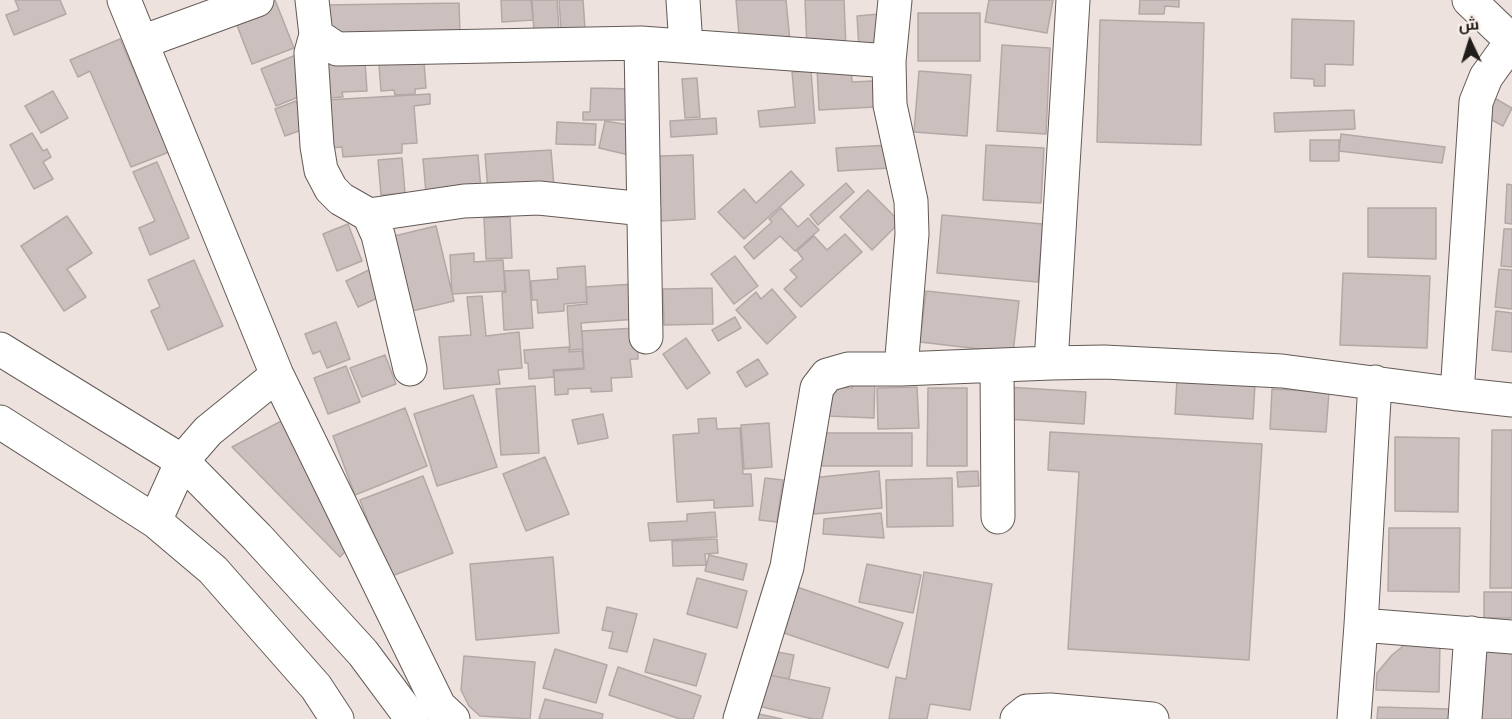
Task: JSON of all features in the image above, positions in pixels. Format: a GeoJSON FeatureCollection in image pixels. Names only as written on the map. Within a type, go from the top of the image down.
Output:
{"type":"FeatureCollection","features":[{"type":"Feature","properties":{"kind":"main road"},"geometry":{"type":"LineString","coordinates":[[124,0],[277,375],[439,706],[453,719]]}},
{"type":"Feature","properties":{"kind":"main road"},"geometry":{"type":"LineString","coordinates":[[142,42],[257,0]]}},
{"type":"Feature","properties":{"kind":"main road"},"geometry":{"type":"LineString","coordinates":[[312,0],[316,35],[310,53],[321,170],[331,189],[341,199],[369,215],[378,235],[410,369]]}},
{"type":"Feature","properties":{"kind":"main road"},"geometry":{"type":"LineString","coordinates":[[683,0],[687,46]]}},
{"type":"Feature","properties":{"kind":"main road"},"geometry":{"type":"LineString","coordinates":[[895,0],[889,61],[890,105],[910,201],[912,234],[902,369]]}},
{"type":"Feature","properties":{"kind":"main road"},"geometry":{"type":"LineString","coordinates":[[1051,363],[1072,0]]}},
{"type":"Feature","properties":{"kind":"main road"},"geometry":{"type":"LineString","coordinates":[[1457,394],[1476,102],[1486,77],[1512,41],[1469,0]]}},
{"type":"Feature","properties":{"kind":"main road"},"geometry":{"type":"LineString","coordinates":[[316,35],[337,49],[641,43],[889,61]]}},
{"type":"Feature","properties":{"kind":"main road"},"geometry":{"type":"LineString","coordinates":[[641,43],[646,337]]}},
{"type":"Feature","properties":{"kind":"main road"},"geometry":{"type":"LineString","coordinates":[[369,215],[464,201],[539,198],[644,209]]}},
{"type":"Feature","properties":{"kind":"main road"},"geometry":{"type":"LineString","coordinates":[[0,349],[182,461],[257,537],[363,653],[412,719]]}},
{"type":"Feature","properties":{"kind":"main road"},"geometry":{"type":"LineString","coordinates":[[740,719],[787,567],[817,388],[826,375],[848,369],[1104,362],[1282,371],[1512,400]]}},
{"type":"Feature","properties":{"kind":"main road"},"geometry":{"type":"LineString","coordinates":[[997,366],[998,517]]}},
{"type":"Feature","properties":{"kind":"main road"},"geometry":{"type":"LineString","coordinates":[[155,520],[182,461],[208,431],[277,375]]}},
{"type":"Feature","properties":{"kind":"main road"},"geometry":{"type":"LineString","coordinates":[[1354,719],[1375,382]]}},
{"type":"Feature","properties":{"kind":"main road"},"geometry":{"type":"LineString","coordinates":[[0,422],[155,520],[213,570],[316,687],[337,719]]}},
{"type":"Feature","properties":{"kind":"main road"},"geometry":{"type":"LineString","coordinates":[[1361,625],[1512,637]]}},
{"type":"Feature","properties":{"kind":"main road"},"geometry":{"type":"LineString","coordinates":[[1465,719],[1471,633]]}},
{"type":"Feature","properties":{"kind":"main road"},"geometry":{"type":"LineString","coordinates":[[1017,719],[1027,711],[1050,710],[1152,719]]}},
{"type":"Feature","properties":{"kind":"building"},"geometry":{"type":"Polygon","coordinates":[[[15,0],[60,0],[66,14],[14,35],[6,15],[19,10],[15,0]]]}},
{"type":"Feature","properties":{"kind":"building"},"geometry":{"type":"Polygon","coordinates":[[[275,0],[294,48],[252,64],[233,15],[275,0]]]}},
{"type":"Feature","properties":{"kind":"building"},"geometry":{"type":"Polygon","coordinates":[[[501,0],[531,0],[533,20],[502,22],[501,0]]]}},
{"type":"Feature","properties":{"kind":"building"},"geometry":{"type":"Polygon","coordinates":[[[532,0],[557,0],[559,30],[534,32],[532,0]]]}},
{"type":"Feature","properties":{"kind":"building"},"geometry":{"type":"Polygon","coordinates":[[[559,0],[583,0],[585,28],[561,29],[559,0]]]}},
{"type":"Feature","properties":{"kind":"building"},"geometry":{"type":"Polygon","coordinates":[[[736,0],[786,0],[790,41],[740,46],[736,0]]]}},
{"type":"Feature","properties":{"kind":"building"},"geometry":{"type":"Polygon","coordinates":[[[805,0],[844,0],[846,48],[807,49],[805,0]]]}},
{"type":"Feature","properties":{"kind":"building"},"geometry":{"type":"Polygon","coordinates":[[[989,0],[1053,0],[1047,33],[985,22],[989,0]]]}},
{"type":"Feature","properties":{"kind":"building"},"geometry":{"type":"Polygon","coordinates":[[[1140,0],[1179,0],[1179,7],[1165,6],[1164,14],[1139,14],[1140,0]]]}},
{"type":"Feature","properties":{"kind":"building"},"geometry":{"type":"Polygon","coordinates":[[[459,3],[460,34],[325,36],[324,5],[459,3]]]}},
{"type":"Feature","properties":{"kind":"building"},"geometry":{"type":"Polygon","coordinates":[[[918,13],[980,13],[980,61],[918,61],[918,13]]]}},
{"type":"Feature","properties":{"kind":"building"},"geometry":{"type":"Polygon","coordinates":[[[879,14],[882,48],[859,49],[857,16],[879,14]]]}},
{"type":"Feature","properties":{"kind":"building"},"geometry":{"type":"Polygon","coordinates":[[[1292,19],[1354,21],[1353,65],[1325,64],[1325,86],[1314,86],[1314,79],[1291,78],[1292,19]]]}},
{"type":"Feature","properties":{"kind":"building"},"geometry":{"type":"Polygon","coordinates":[[[1100,20],[1204,23],[1201,145],[1097,142],[1100,20]]]}},
{"type":"Feature","properties":{"kind":"building"},"geometry":{"type":"Polygon","coordinates":[[[120,39],[169,152],[131,167],[90,71],[78,77],[70,60],[120,39]]]}},
{"type":"Feature","properties":{"kind":"building"},"geometry":{"type":"Polygon","coordinates":[[[1002,45],[1050,48],[1046,134],[997,131],[1002,45]]]}},
{"type":"Feature","properties":{"kind":"building"},"geometry":{"type":"Polygon","coordinates":[[[296,55],[311,92],[276,106],[261,69],[296,55]]]}},
{"type":"Feature","properties":{"kind":"building"},"geometry":{"type":"Polygon","coordinates":[[[365,62],[367,91],[342,92],[343,97],[328,98],[327,63],[365,62]]]}},
{"type":"Feature","properties":{"kind":"building"},"geometry":{"type":"Polygon","coordinates":[[[424,62],[426,88],[415,89],[415,94],[395,95],[394,90],[381,91],[379,65],[424,62]]]}},
{"type":"Feature","properties":{"kind":"building"},"geometry":{"type":"Polygon","coordinates":[[[851,66],[852,82],[873,81],[875,107],[819,110],[817,68],[851,66]]]}},
{"type":"Feature","properties":{"kind":"building"},"geometry":{"type":"Polygon","coordinates":[[[811,71],[815,123],[760,127],[758,111],[795,107],[792,72],[811,71]]]}},
{"type":"Feature","properties":{"kind":"building"},"geometry":{"type":"Polygon","coordinates":[[[919,71],[971,75],[967,136],[914,132],[919,71]]]}},
{"type":"Feature","properties":{"kind":"building"},"geometry":{"type":"Polygon","coordinates":[[[697,78],[700,117],[685,118],[682,79],[697,78]]]}},
{"type":"Feature","properties":{"kind":"building"},"geometry":{"type":"Polygon","coordinates":[[[591,88],[633,89],[632,120],[583,120],[583,112],[590,112],[591,88]]]}},
{"type":"Feature","properties":{"kind":"building"},"geometry":{"type":"Polygon","coordinates":[[[53,91],[68,118],[41,133],[25,106],[53,91]]]}},
{"type":"Feature","properties":{"kind":"building"},"geometry":{"type":"Polygon","coordinates":[[[430,94],[430,104],[414,106],[417,143],[402,144],[402,153],[343,157],[342,147],[330,148],[327,100],[430,94]]]}},
{"type":"Feature","properties":{"kind":"building"},"geometry":{"type":"Polygon","coordinates":[[[1491,96],[1512,108],[1503,126],[1481,114],[1491,96]]]}},
{"type":"Feature","properties":{"kind":"building"},"geometry":{"type":"Polygon","coordinates":[[[296,101],[307,128],[285,136],[275,109],[296,101]]]}},
{"type":"Feature","properties":{"kind":"building"},"geometry":{"type":"Polygon","coordinates":[[[1354,110],[1355,129],[1275,132],[1274,113],[1354,110]]]}},
{"type":"Feature","properties":{"kind":"building"},"geometry":{"type":"Polygon","coordinates":[[[716,118],[717,134],[671,137],[670,121],[716,118]]]}},
{"type":"Feature","properties":{"kind":"building"},"geometry":{"type":"Polygon","coordinates":[[[605,121],[636,126],[629,155],[599,148],[605,121]]]}},
{"type":"Feature","properties":{"kind":"building"},"geometry":{"type":"Polygon","coordinates":[[[557,122],[596,124],[595,145],[556,144],[557,122]]]}},
{"type":"Feature","properties":{"kind":"building"},"geometry":{"type":"Polygon","coordinates":[[[32,133],[43,151],[47,149],[51,157],[43,162],[53,179],[34,189],[10,145],[32,133]]]}},
{"type":"Feature","properties":{"kind":"building"},"geometry":{"type":"Polygon","coordinates":[[[1341,134],[1445,147],[1442,163],[1339,151],[1341,134]]]}},
{"type":"Feature","properties":{"kind":"building"},"geometry":{"type":"Polygon","coordinates":[[[1310,140],[1339,140],[1339,161],[1310,161],[1310,140]]]}},
{"type":"Feature","properties":{"kind":"building"},"geometry":{"type":"Polygon","coordinates":[[[890,145],[891,168],[838,171],[836,148],[890,145]]]}},
{"type":"Feature","properties":{"kind":"building"},"geometry":{"type":"Polygon","coordinates":[[[986,145],[1044,148],[1041,203],[983,200],[986,145]]]}},
{"type":"Feature","properties":{"kind":"building"},"geometry":{"type":"Polygon","coordinates":[[[551,150],[554,186],[488,191],[485,154],[551,150]]]}},
{"type":"Feature","properties":{"kind":"building"},"geometry":{"type":"Polygon","coordinates":[[[478,155],[481,190],[426,193],[423,159],[478,155]]]}},
{"type":"Feature","properties":{"kind":"building"},"geometry":{"type":"Polygon","coordinates":[[[693,155],[695,219],[661,221],[659,156],[693,155]]]}},
{"type":"Feature","properties":{"kind":"building"},"geometry":{"type":"Polygon","coordinates":[[[402,158],[405,193],[381,195],[378,160],[402,158]]]}},
{"type":"Feature","properties":{"kind":"building"},"geometry":{"type":"Polygon","coordinates":[[[157,162],[189,238],[150,255],[139,228],[155,221],[133,172],[157,162]]]}},
{"type":"Feature","properties":{"kind":"building"},"geometry":{"type":"Polygon","coordinates":[[[791,171],[804,185],[744,239],[718,212],[744,189],[756,203],[791,171]]]}},
{"type":"Feature","properties":{"kind":"building"},"geometry":{"type":"Polygon","coordinates":[[[846,183],[854,192],[818,225],[810,215],[846,183]]]}},
{"type":"Feature","properties":{"kind":"building"},"geometry":{"type":"Polygon","coordinates":[[[1507,184],[1512,185],[1512,224],[1505,223],[1507,184]]]}},
{"type":"Feature","properties":{"kind":"building"},"geometry":{"type":"Polygon","coordinates":[[[868,190],[900,222],[872,250],[840,217],[868,190]]]}},
{"type":"Feature","properties":{"kind":"building"},"geometry":{"type":"Polygon","coordinates":[[[781,208],[798,227],[808,218],[819,230],[795,251],[780,236],[754,259],[744,247],[772,222],[769,219],[781,208]]]}},
{"type":"Feature","properties":{"kind":"building"},"geometry":{"type":"Polygon","coordinates":[[[1368,208],[1436,208],[1436,259],[1368,257],[1368,208]]]}},
{"type":"Feature","properties":{"kind":"building"},"geometry":{"type":"Polygon","coordinates":[[[942,215],[1043,224],[1038,282],[937,273],[942,215]]]}},
{"type":"Feature","properties":{"kind":"building"},"geometry":{"type":"Polygon","coordinates":[[[67,216],[92,253],[67,269],[86,297],[64,311],[21,246],[67,216]]]}},
{"type":"Feature","properties":{"kind":"building"},"geometry":{"type":"Polygon","coordinates":[[[510,217],[512,258],[486,259],[484,218],[510,217]]]}},
{"type":"Feature","properties":{"kind":"building"},"geometry":{"type":"Polygon","coordinates":[[[348,224],[362,261],[337,271],[323,234],[348,224]]]}},
{"type":"Feature","properties":{"kind":"building"},"geometry":{"type":"Polygon","coordinates":[[[436,226],[454,301],[408,312],[390,237],[436,226]]]}},
{"type":"Feature","properties":{"kind":"building"},"geometry":{"type":"Polygon","coordinates":[[[1504,229],[1512,229],[1512,267],[1501,266],[1504,229]]]}},
{"type":"Feature","properties":{"kind":"building"},"geometry":{"type":"Polygon","coordinates":[[[845,234],[862,252],[801,307],[784,289],[797,277],[790,270],[803,259],[797,251],[814,236],[827,250],[845,234]]]}},
{"type":"Feature","properties":{"kind":"building"},"geometry":{"type":"Polygon","coordinates":[[[474,253],[474,262],[503,260],[505,291],[452,294],[450,255],[474,253]]]}},
{"type":"Feature","properties":{"kind":"building"},"geometry":{"type":"Polygon","coordinates":[[[735,256],[758,286],[734,304],[711,274],[735,256]]]}},
{"type":"Feature","properties":{"kind":"building"},"geometry":{"type":"Polygon","coordinates":[[[194,260],[223,326],[168,350],[151,311],[160,307],[148,280],[194,260]]]}},
{"type":"Feature","properties":{"kind":"building"},"geometry":{"type":"Polygon","coordinates":[[[585,266],[587,302],[564,304],[564,311],[538,313],[537,300],[532,300],[531,281],[558,279],[557,268],[585,266]]]}},
{"type":"Feature","properties":{"kind":"building"},"geometry":{"type":"Polygon","coordinates":[[[371,269],[384,295],[358,307],[346,281],[371,269]]]}},
{"type":"Feature","properties":{"kind":"building"},"geometry":{"type":"Polygon","coordinates":[[[1499,269],[1512,270],[1512,309],[1495,307],[1499,269]]]}},
{"type":"Feature","properties":{"kind":"building"},"geometry":{"type":"Polygon","coordinates":[[[529,270],[533,328],[504,330],[502,293],[506,292],[504,271],[529,270]]]}},
{"type":"Feature","properties":{"kind":"building"},"geometry":{"type":"Polygon","coordinates":[[[1343,273],[1430,276],[1427,348],[1340,345],[1343,273]]]}},
{"type":"Feature","properties":{"kind":"building"},"geometry":{"type":"Polygon","coordinates":[[[635,284],[638,319],[581,323],[583,349],[570,350],[567,306],[587,304],[586,287],[635,284]]]}},
{"type":"Feature","properties":{"kind":"building"},"geometry":{"type":"Polygon","coordinates":[[[712,288],[713,324],[664,325],[663,289],[712,288]]]}},
{"type":"Feature","properties":{"kind":"building"},"geometry":{"type":"Polygon","coordinates":[[[772,289],[796,317],[767,344],[736,310],[756,292],[761,299],[772,289]]]}},
{"type":"Feature","properties":{"kind":"building"},"geometry":{"type":"Polygon","coordinates":[[[926,291],[1019,301],[1013,353],[920,342],[926,291]]]}},
{"type":"Feature","properties":{"kind":"building"},"geometry":{"type":"Polygon","coordinates":[[[482,296],[486,336],[519,332],[522,368],[498,370],[500,384],[444,389],[439,337],[471,335],[467,297],[482,296]]]}},
{"type":"Feature","properties":{"kind":"building"},"geometry":{"type":"Polygon","coordinates":[[[1496,311],[1512,313],[1512,352],[1492,350],[1496,311]]]}},
{"type":"Feature","properties":{"kind":"building"},"geometry":{"type":"Polygon","coordinates":[[[735,317],[741,328],[718,341],[712,330],[735,317]]]}},
{"type":"Feature","properties":{"kind":"building"},"geometry":{"type":"Polygon","coordinates":[[[336,322],[350,359],[327,368],[320,351],[313,354],[305,334],[336,322]]]}},
{"type":"Feature","properties":{"kind":"building"},"geometry":{"type":"Polygon","coordinates":[[[637,328],[638,359],[630,359],[632,377],[611,378],[612,391],[591,392],[591,388],[568,389],[568,394],[555,395],[554,371],[584,369],[582,331],[637,328]]]}},
{"type":"Feature","properties":{"kind":"building"},"geometry":{"type":"Polygon","coordinates":[[[686,338],[710,373],[687,389],[663,354],[686,338]]]}},
{"type":"Feature","properties":{"kind":"building"},"geometry":{"type":"Polygon","coordinates":[[[569,347],[569,352],[582,351],[584,368],[553,370],[554,377],[529,379],[524,350],[569,347]]]}},
{"type":"Feature","properties":{"kind":"building"},"geometry":{"type":"Polygon","coordinates":[[[385,355],[396,384],[362,397],[350,368],[385,355]]]}},
{"type":"Feature","properties":{"kind":"building"},"geometry":{"type":"Polygon","coordinates":[[[758,359],[768,374],[746,387],[737,372],[758,359]]]}},
{"type":"Feature","properties":{"kind":"building"},"geometry":{"type":"Polygon","coordinates":[[[346,366],[360,402],[328,414],[314,378],[346,366]]]}},
{"type":"Feature","properties":{"kind":"building"},"geometry":{"type":"Polygon","coordinates":[[[852,374],[875,375],[874,418],[827,416],[828,387],[852,388],[852,374]]]}},
{"type":"Feature","properties":{"kind":"building"},"geometry":{"type":"Polygon","coordinates":[[[1177,379],[1255,384],[1253,419],[1175,414],[1177,379]]]}},
{"type":"Feature","properties":{"kind":"building"},"geometry":{"type":"Polygon","coordinates":[[[535,386],[539,453],[501,455],[496,389],[535,386]]]}},
{"type":"Feature","properties":{"kind":"building"},"geometry":{"type":"Polygon","coordinates":[[[917,387],[919,428],[878,429],[877,388],[917,387]]]}},
{"type":"Feature","properties":{"kind":"building"},"geometry":{"type":"Polygon","coordinates":[[[1007,387],[1086,392],[1084,424],[1006,419],[1007,387]]]}},
{"type":"Feature","properties":{"kind":"building"},"geometry":{"type":"Polygon","coordinates":[[[928,388],[967,388],[967,466],[927,466],[928,388]]]}},
{"type":"Feature","properties":{"kind":"building"},"geometry":{"type":"Polygon","coordinates":[[[1272,389],[1329,392],[1326,432],[1270,429],[1272,389]]]}},
{"type":"Feature","properties":{"kind":"building"},"geometry":{"type":"Polygon","coordinates":[[[473,395],[497,467],[437,486],[414,414],[473,395]]]}},
{"type":"Feature","properties":{"kind":"building"},"geometry":{"type":"Polygon","coordinates":[[[405,408],[427,466],[355,495],[333,436],[405,408]]]}},
{"type":"Feature","properties":{"kind":"building"},"geometry":{"type":"Polygon","coordinates":[[[603,414],[608,438],[578,444],[572,420],[603,414]]]}},
{"type":"Feature","properties":{"kind":"building"},"geometry":{"type":"Polygon","coordinates":[[[287,418],[351,545],[340,557],[232,447],[287,418]]]}},
{"type":"Feature","properties":{"kind":"building"},"geometry":{"type":"Polygon","coordinates":[[[716,418],[717,429],[740,428],[743,474],[751,474],[753,506],[714,508],[714,500],[677,502],[673,435],[699,433],[698,419],[716,418]]]}},
{"type":"Feature","properties":{"kind":"building"},"geometry":{"type":"Polygon","coordinates":[[[769,423],[772,467],[744,469],[741,425],[769,423]]]}},
{"type":"Feature","properties":{"kind":"building"},"geometry":{"type":"Polygon","coordinates":[[[1492,430],[1512,430],[1512,588],[1490,588],[1492,430]]]}},
{"type":"Feature","properties":{"kind":"building"},"geometry":{"type":"Polygon","coordinates":[[[1050,432],[1262,444],[1249,660],[1068,649],[1079,472],[1048,470],[1050,432]]]}},
{"type":"Feature","properties":{"kind":"building"},"geometry":{"type":"Polygon","coordinates":[[[821,433],[912,433],[912,466],[821,466],[821,433]]]}},
{"type":"Feature","properties":{"kind":"building"},"geometry":{"type":"Polygon","coordinates":[[[1395,437],[1459,438],[1458,512],[1395,511],[1395,437]]]}},
{"type":"Feature","properties":{"kind":"building"},"geometry":{"type":"Polygon","coordinates":[[[545,457],[569,514],[526,531],[503,474],[545,457]]]}},
{"type":"Feature","properties":{"kind":"building"},"geometry":{"type":"Polygon","coordinates":[[[879,471],[882,508],[814,514],[811,478],[879,471]]]}},
{"type":"Feature","properties":{"kind":"building"},"geometry":{"type":"Polygon","coordinates":[[[978,471],[979,486],[958,487],[957,472],[978,471]]]}},
{"type":"Feature","properties":{"kind":"building"},"geometry":{"type":"Polygon","coordinates":[[[423,476],[453,553],[389,577],[360,500],[423,476]]]}},
{"type":"Feature","properties":{"kind":"building"},"geometry":{"type":"Polygon","coordinates":[[[765,478],[783,480],[777,522],[759,520],[765,478]]]}},
{"type":"Feature","properties":{"kind":"building"},"geometry":{"type":"Polygon","coordinates":[[[952,478],[953,526],[887,527],[886,480],[952,478]]]}},
{"type":"Feature","properties":{"kind":"building"},"geometry":{"type":"Polygon","coordinates":[[[715,512],[717,537],[650,541],[648,523],[687,521],[687,514],[715,512]]]}},
{"type":"Feature","properties":{"kind":"building"},"geometry":{"type":"Polygon","coordinates":[[[881,513],[884,538],[823,534],[824,519],[881,513]]]}},
{"type":"Feature","properties":{"kind":"building"},"geometry":{"type":"Polygon","coordinates":[[[1389,528],[1460,528],[1459,592],[1388,591],[1389,528]]]}},
{"type":"Feature","properties":{"kind":"building"},"geometry":{"type":"Polygon","coordinates":[[[717,539],[718,553],[705,554],[706,565],[673,566],[672,541],[717,539]]]}},
{"type":"Feature","properties":{"kind":"building"},"geometry":{"type":"Polygon","coordinates":[[[709,555],[747,564],[743,580],[705,571],[709,555]]]}},
{"type":"Feature","properties":{"kind":"building"},"geometry":{"type":"Polygon","coordinates":[[[553,557],[559,633],[476,640],[470,564],[553,557]]]}},
{"type":"Feature","properties":{"kind":"building"},"geometry":{"type":"Polygon","coordinates":[[[867,564],[921,575],[913,613],[859,602],[867,564]]]}},
{"type":"Feature","properties":{"kind":"building"},"geometry":{"type":"Polygon","coordinates":[[[924,572],[992,584],[970,710],[930,704],[927,719],[889,719],[896,677],[906,679],[924,572]]]}},
{"type":"Feature","properties":{"kind":"building"},"geometry":{"type":"Polygon","coordinates":[[[697,578],[747,591],[737,628],[687,614],[697,578]]]}},
{"type":"Feature","properties":{"kind":"building"},"geometry":{"type":"Polygon","coordinates":[[[791,585],[903,623],[888,668],[775,630],[791,585]]]}},
{"type":"Feature","properties":{"kind":"building"},"geometry":{"type":"Polygon","coordinates":[[[1484,592],[1512,592],[1512,618],[1484,618],[1484,592]]]}},
{"type":"Feature","properties":{"kind":"building"},"geometry":{"type":"Polygon","coordinates":[[[607,607],[637,614],[627,652],[609,648],[613,632],[602,630],[607,607]]]}},
{"type":"Feature","properties":{"kind":"building"},"geometry":{"type":"Polygon","coordinates":[[[654,639],[706,654],[696,686],[645,672],[654,639]]]}},
{"type":"Feature","properties":{"kind":"building"},"geometry":{"type":"Polygon","coordinates":[[[1408,642],[1440,643],[1439,692],[1376,690],[1377,673],[1392,655],[1408,642]]]}},
{"type":"Feature","properties":{"kind":"building"},"geometry":{"type":"Polygon","coordinates":[[[555,649],[607,665],[596,703],[543,688],[555,649]]]}},
{"type":"Feature","properties":{"kind":"building"},"geometry":{"type":"Polygon","coordinates":[[[1480,650],[1512,652],[1512,719],[1477,719],[1480,650]]]}},
{"type":"Feature","properties":{"kind":"building"},"geometry":{"type":"Polygon","coordinates":[[[777,652],[794,655],[789,679],[755,672],[777,652]]]}},
{"type":"Feature","properties":{"kind":"building"},"geometry":{"type":"Polygon","coordinates":[[[464,656],[535,662],[530,719],[480,716],[469,706],[461,690],[464,656]]]}},
{"type":"Feature","properties":{"kind":"building"},"geometry":{"type":"Polygon","coordinates":[[[618,667],[701,696],[693,719],[680,719],[609,695],[618,667]]]}},
{"type":"Feature","properties":{"kind":"building"},"geometry":{"type":"Polygon","coordinates":[[[765,674],[830,688],[822,719],[758,706],[765,674]]]}},
{"type":"Feature","properties":{"kind":"building"},"geometry":{"type":"Polygon","coordinates":[[[545,699],[603,714],[602,719],[539,719],[545,699]]]}},
{"type":"Feature","properties":{"kind":"building"},"geometry":{"type":"Polygon","coordinates":[[[1378,707],[1449,709],[1449,719],[1377,719],[1378,707]]]}},
{"type":"Feature","properties":{"kind":"building"},"geometry":{"type":"Polygon","coordinates":[[[759,714],[782,719],[758,719],[759,714]]]}}]}
